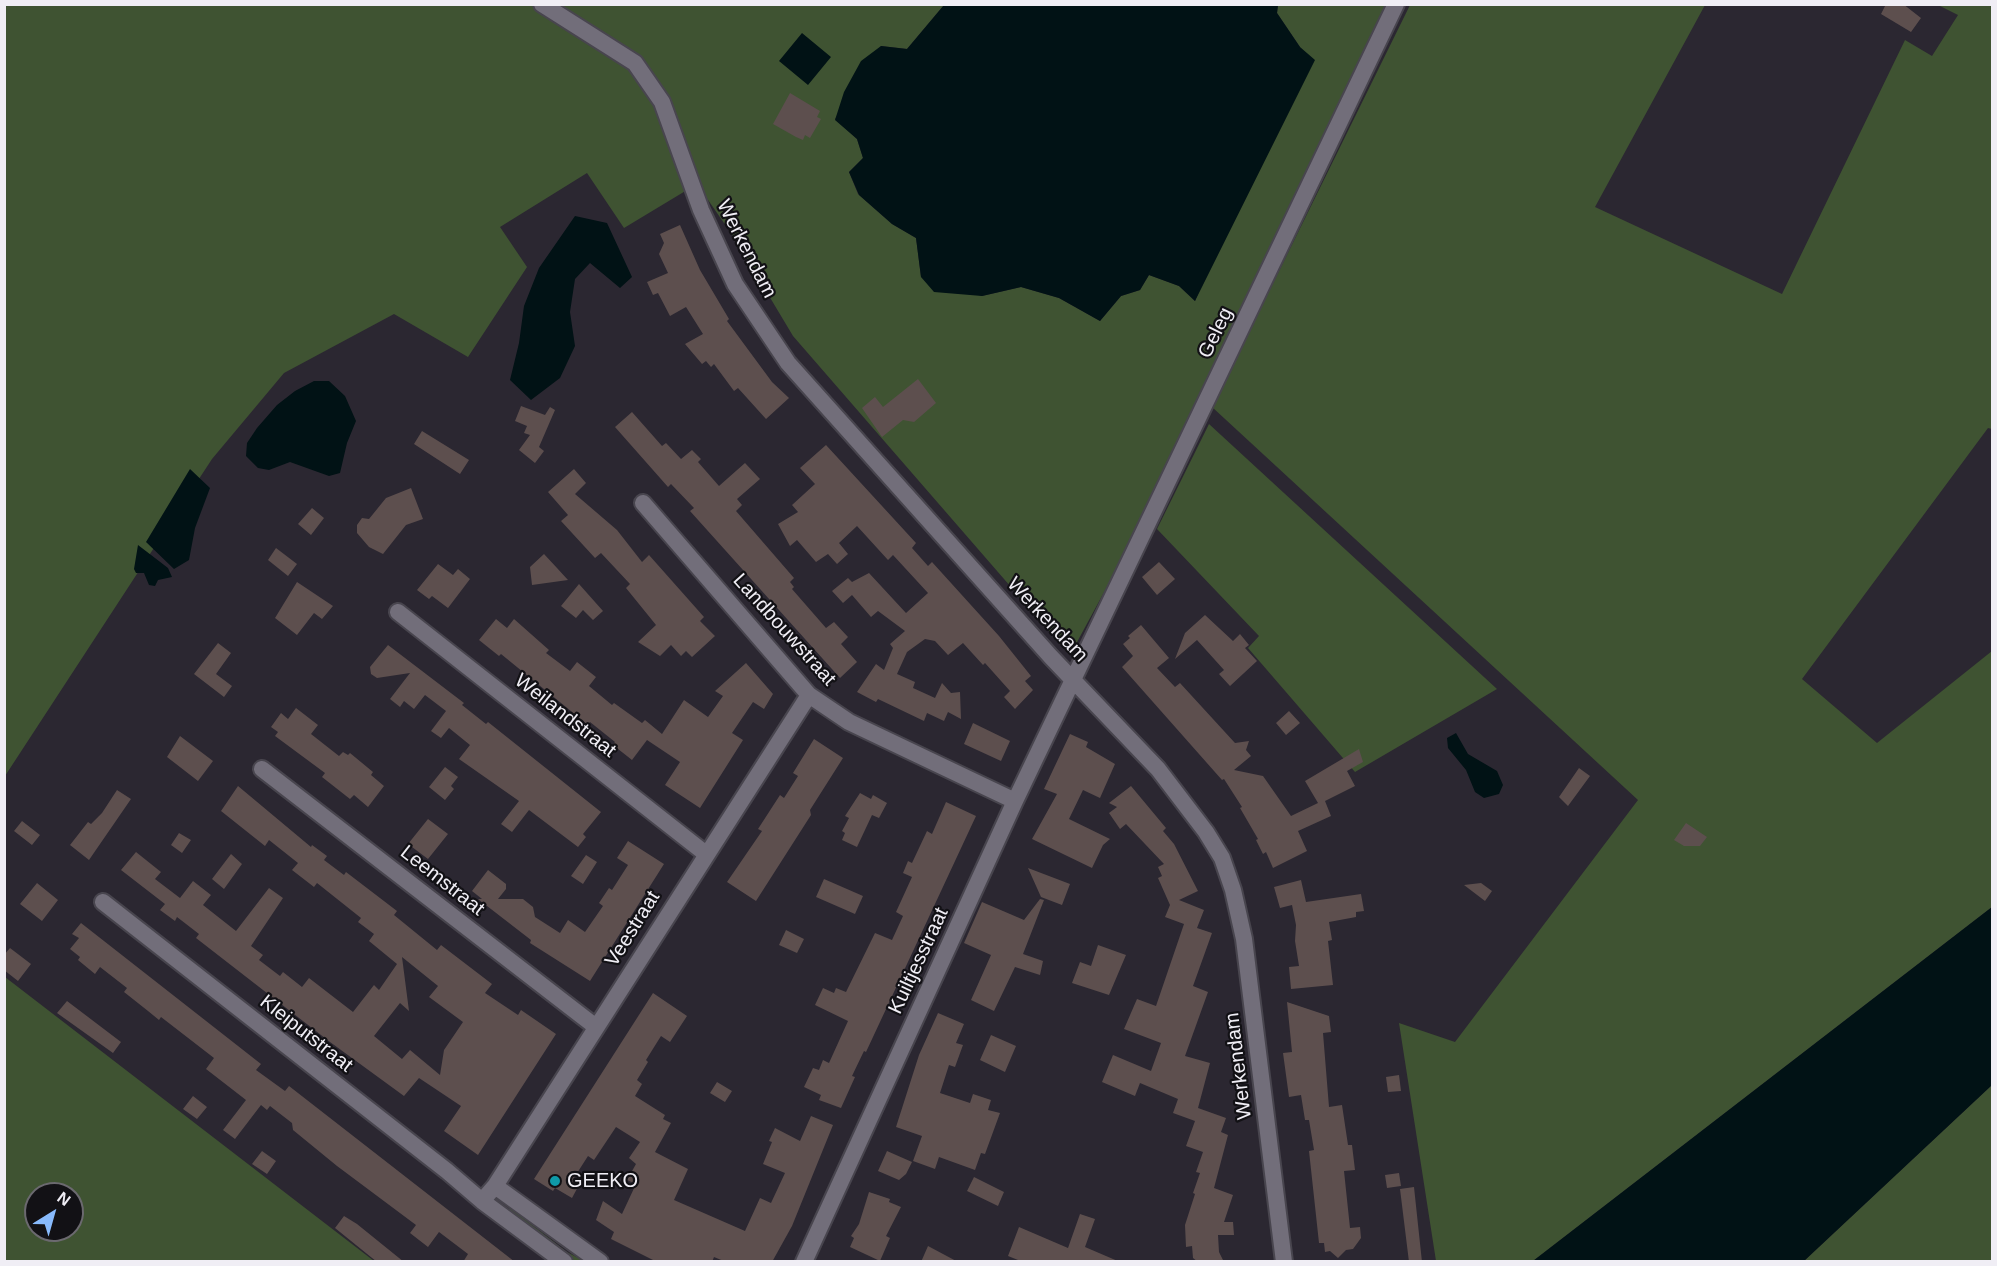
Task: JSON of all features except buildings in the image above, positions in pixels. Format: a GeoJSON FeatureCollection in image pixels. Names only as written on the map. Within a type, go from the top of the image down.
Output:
{"type":"FeatureCollection","features":[{"type":"Feature","properties":{"kind":"street","name":"Werkendam"},"geometry":{"type":"LineString","coordinates":[[542,4],[635,63],[662,102],[701,210],[735,284],[788,363],[1073,679],[1158,769],[1206,832],[1222,858],[1233,890],[1244,939],[1284,1262]]}},
{"type":"Feature","properties":{"kind":"street","name":"Geleg"},"geometry":{"type":"LineString","coordinates":[[1073,679],[1396,4]]}},
{"type":"Feature","properties":{"kind":"street","name":"Landbouwstraat"},"geometry":{"type":"LineString","coordinates":[[643,503],[809,695],[849,722],[1015,801]]}},
{"type":"Feature","properties":{"kind":"street","name":"Weilandstraat"},"geometry":{"type":"LineString","coordinates":[[398,612],[706,854]]}},
{"type":"Feature","properties":{"kind":"street","name":"Kuiltjesstraat"},"geometry":{"type":"LineString","coordinates":[[806,1261],[1015,801],[1073,679]]}},
{"type":"Feature","properties":{"kind":"street","name":"Veestraat"},"geometry":{"type":"LineString","coordinates":[[495,1186],[809,695]]}},
{"type":"Feature","properties":{"kind":"street","name":"Leemstraat"},"geometry":{"type":"LineString","coordinates":[[262,769],[596,1027]]}},
{"type":"Feature","properties":{"kind":"street","name":"Kleiputstraat"},"geometry":{"type":"LineString","coordinates":[[103,902],[447,1171],[482,1201],[564,1262]]}},
{"type":"Feature","properties":{"kind":"street"},"geometry":{"type":"LineString","coordinates":[[482,1201],[495,1186],[600,1262]]}},
{"type":"Feature","properties":{"kind":"green space"},"geometry":{"type":"Polygon","coordinates":[[[5,5],[944,5],[907,49],[881,46],[835,119],[857,139],[863,158],[849,172],[858,194],[892,224],[916,238],[921,277],[982,296],[1021,287],[1059,298],[1100,321],[1121,296],[1140,290],[1149,275],[1179,286],[1195,301],[1300,47],[1277,13],[1278,5],[1387,5],[1153,502],[1070,655],[793,336],[735,239],[697,184],[624,228],[587,173],[500,227],[527,267],[468,357],[394,314],[284,373],[212,459],[5,776],[5,5]]]}},
{"type":"Feature","properties":{"kind":"green space"},"geometry":{"type":"Polygon","coordinates":[[[1410,5],[1705,5],[1595,207],[1782,294],[1905,40],[1932,56],[1958,15],[1938,5],[1992,5],[1992,429],[1988,428],[1802,679],[1877,743],[1992,651],[1992,907],[1533,1261],[1436,1261],[1399,1023],[1455,1042],[1638,800],[1212,407],[1410,5]]]}},
{"type":"Feature","properties":{"kind":"green space"},"geometry":{"type":"Polygon","coordinates":[[[1209,424],[1497,689],[1355,772],[1248,648],[1259,636],[1157,529],[1209,424]]]}},
{"type":"Feature","properties":{"kind":"green space"},"geometry":{"type":"Polygon","coordinates":[[[5,977],[374,1261],[5,1261],[5,977]]]}},
{"type":"Feature","properties":{"kind":"green space"},"geometry":{"type":"Polygon","coordinates":[[[1992,1085],[1992,1261],[1804,1261],[1992,1085]]]}},
{"type":"Feature","properties":{"kind":"green space"},"geometry":{"type":"Polygon","coordinates":[[[510,1208],[567,1252],[584,1261],[572,1261],[506,1211],[510,1208]]]}},
{"type":"Feature","properties":{"kind":"shaded area"},"geometry":{"type":"Polygon","coordinates":[[[944,5],[1278,5],[1277,13],[1300,47],[1315,60],[1195,301],[1179,286],[1149,275],[1140,290],[1121,296],[1100,321],[1059,298],[1021,287],[982,296],[934,292],[921,277],[916,238],[892,224],[859,195],[849,172],[863,158],[857,139],[835,120],[844,92],[861,61],[881,46],[907,49],[944,5]]]}},
{"type":"Feature","properties":{"kind":"shaded area"},"geometry":{"type":"Polygon","coordinates":[[[802,33],[831,57],[808,85],[779,61],[802,33]]]}},
{"type":"Feature","properties":{"kind":"shaded area"},"geometry":{"type":"Polygon","coordinates":[[[575,216],[607,223],[632,277],[620,288],[590,263],[575,279],[570,312],[575,346],[560,378],[531,400],[510,380],[519,343],[524,306],[539,268],[575,216]]]}},
{"type":"Feature","properties":{"kind":"shaded area"},"geometry":{"type":"Polygon","coordinates":[[[314,381],[329,381],[345,396],[356,421],[347,443],[340,473],[329,476],[290,462],[269,470],[258,468],[246,456],[247,443],[277,405],[295,391],[314,381]]]}},
{"type":"Feature","properties":{"kind":"shaded area"},"geometry":{"type":"Polygon","coordinates":[[[190,469],[210,488],[195,528],[189,560],[174,569],[146,542],[190,469]]]}},
{"type":"Feature","properties":{"kind":"shaded area"},"geometry":{"type":"Polygon","coordinates":[[[138,545],[168,568],[172,577],[158,580],[155,586],[149,585],[144,573],[136,573],[134,569],[138,545]]]}},
{"type":"Feature","properties":{"kind":"shaded area"},"geometry":{"type":"Polygon","coordinates":[[[1456,733],[1468,754],[1497,771],[1503,785],[1499,794],[1484,798],[1475,792],[1466,770],[1448,748],[1447,738],[1456,733]]]}},
{"type":"Feature","properties":{"kind":"shaded area"},"geometry":{"type":"Polygon","coordinates":[[[1992,907],[1992,1085],[1804,1261],[1533,1261],[1992,907]]]}},
{"type":"Feature","properties":{"kind":"place","name":"GEEKO"},"geometry":{"type":"Point","coordinates":[555,1181]}}]}
